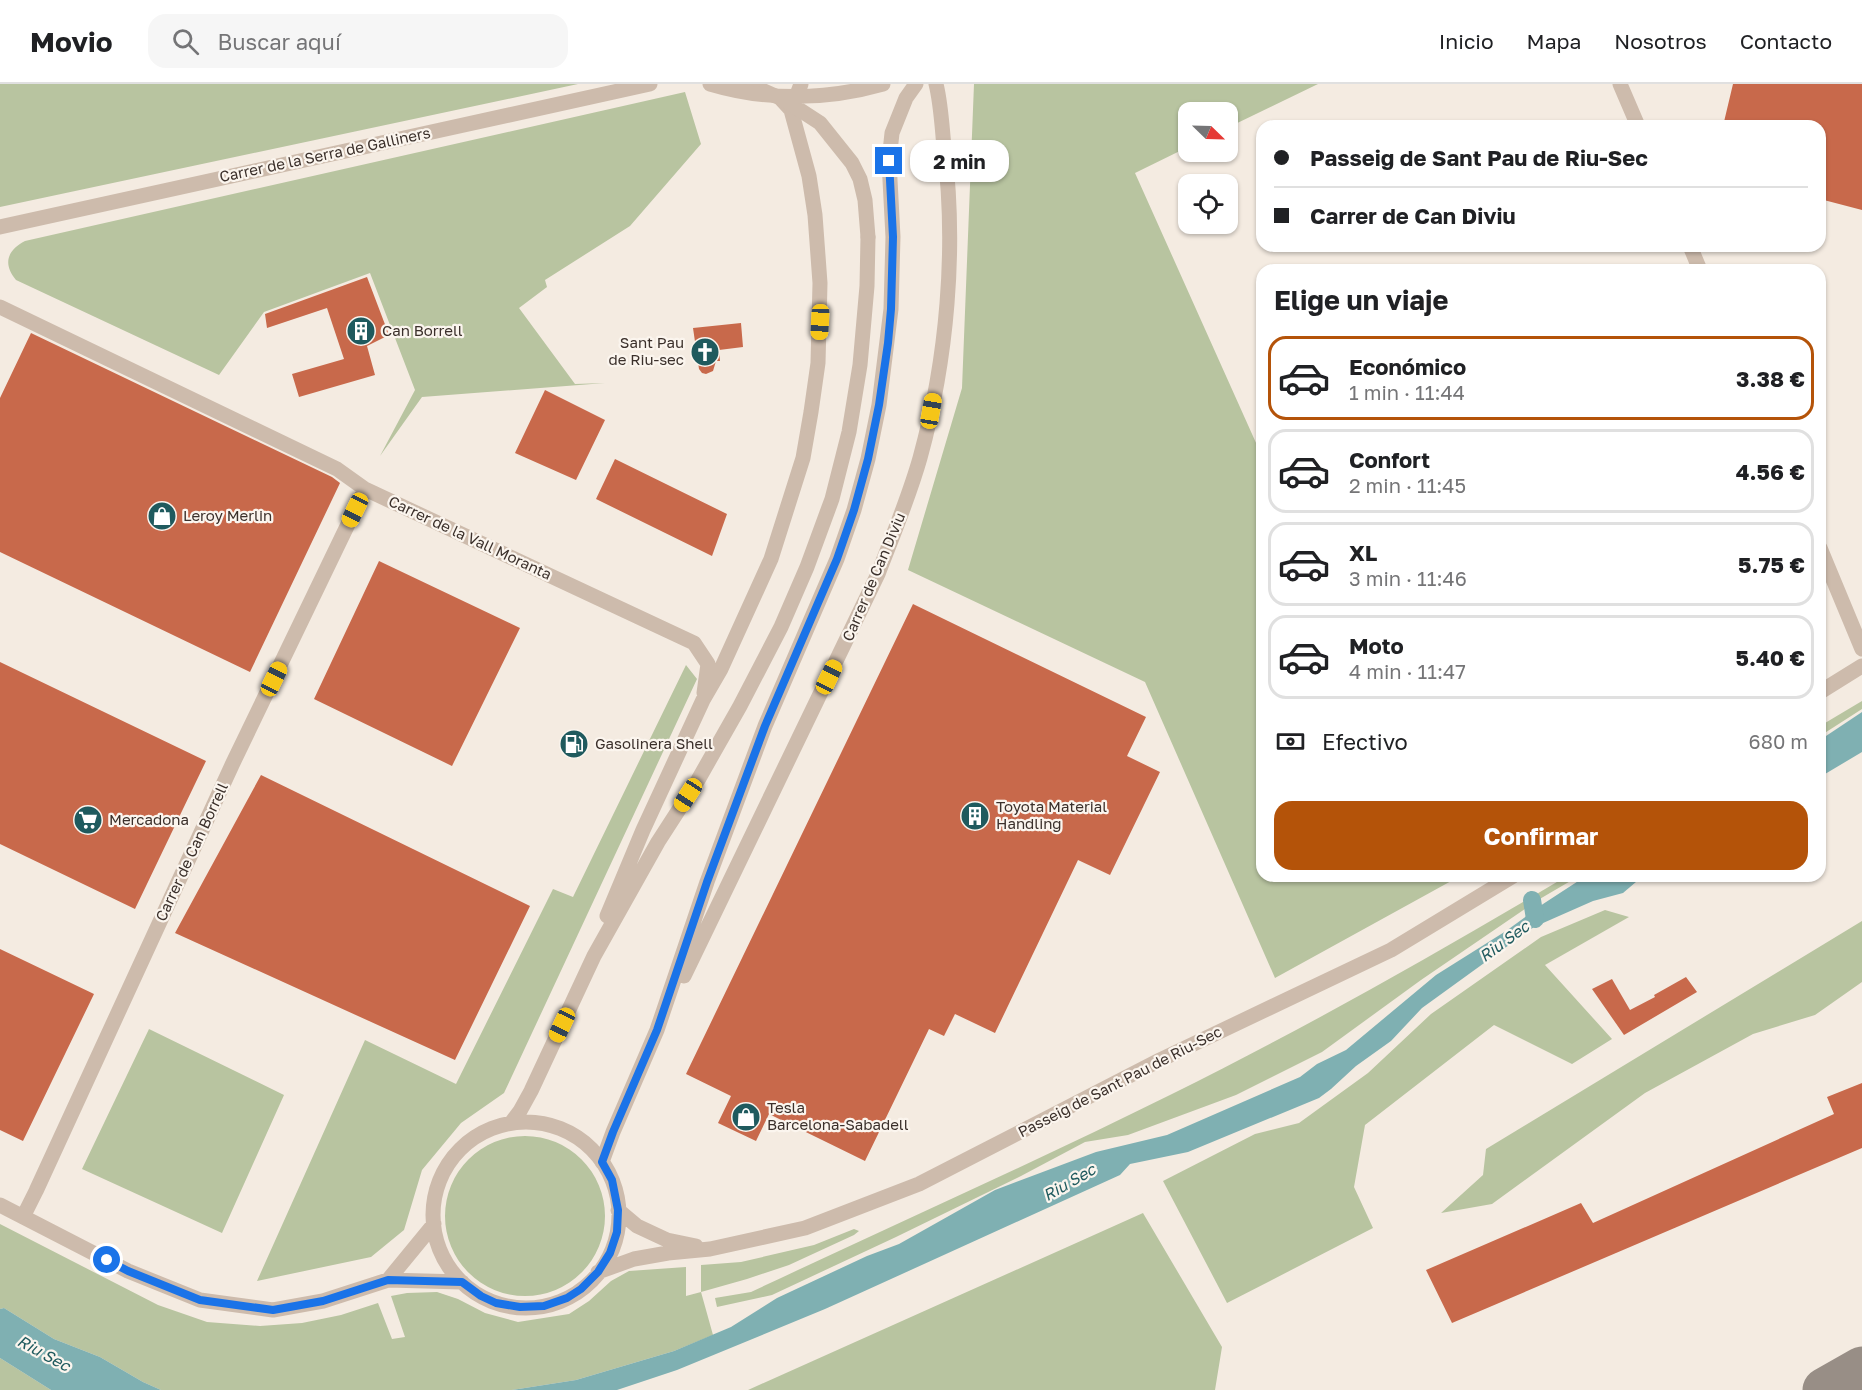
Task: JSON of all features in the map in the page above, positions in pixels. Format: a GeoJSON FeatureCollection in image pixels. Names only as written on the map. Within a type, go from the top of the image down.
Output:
{"type":"FeatureCollection","features":[{"type":"Feature","properties":{"kind":"street","name":"Carrer de la Serra de Galliners"},"geometry":{"type":"LineString","coordinates":[[0,227],[650,84]]}},
{"type":"Feature","properties":{"kind":"street"},"geometry":{"type":"LineString","coordinates":[[710,84],[780,97],[818,97],[884,84]]}},
{"type":"Feature","properties":{"kind":"street"},"geometry":{"type":"LineString","coordinates":[[594,956],[605,920],[642,830],[703,700],[722,669],[771,559],[803,458],[812,412],[820,322],[818,250],[808,176],[791,110],[780,98],[748,84]]}},
{"type":"Feature","properties":{"kind":"street"},"geometry":{"type":"LineString","coordinates":[[791,110],[801,84]]}},
{"type":"Feature","properties":{"kind":"street","name":"Carrer de Can Diviu"},"geometry":{"type":"LineString","coordinates":[[657,1030],[707,882],[765,726],[837,559],[868,459],[879,405],[891,309],[893,237],[889,161],[892,133],[906,98],[916,84]]}},
{"type":"Feature","properties":{"kind":"street"},"geometry":{"type":"LineString","coordinates":[[1620,84],[1635,120]]}},
{"type":"Feature","properties":{"kind":"street","name":"Carrer de Can Diviu"},"geometry":{"type":"LineString","coordinates":[[602,1162],[657,1030],[878,573],[902,514],[920,458],[941,352],[948,291],[949,184],[937,85]]}},
{"type":"Feature","properties":{"kind":"street"},"geometry":{"type":"LineString","coordinates":[[511,1123],[531,1091],[594,956],[658,842],[698,780],[782,627],[832,499],[849,432],[860,365],[867,286],[868,237],[865,200],[860,179],[852,163],[820,123],[780,97]]}},
{"type":"Feature","properties":{"kind":"street","name":"Carrer de la Vall Moranta"},"geometry":{"type":"LineString","coordinates":[[0,307],[337,469],[365,489],[694,644],[708,664],[703,700]]}},
{"type":"Feature","properties":{"kind":"street","name":"Carrer de Can Borrell"},"geometry":{"type":"LineString","coordinates":[[23,1217],[232,765],[365,489]]}},
{"type":"Feature","properties":{"kind":"street"},"geometry":{"type":"LineString","coordinates":[[1826,562],[1862,649]]}},
{"type":"Feature","properties":{"kind":"street"},"geometry":{"type":"LineString","coordinates":[[1826,688],[1862,666]]}},
{"type":"Feature","properties":{"kind":"street","name":"Passeig de Sant Pau de Riu-Sec"},"geometry":{"type":"LineString","coordinates":[[598,1272],[634,1259],[710,1249],[805,1228],[919,1184],[1160,1060],[1391,950],[1503,882]]}},
{"type":"Feature","properties":{"kind":"street"},"geometry":{"type":"LineString","coordinates":[[530,1122],[558,1128],[582,1141],[602,1162],[612,1180],[618,1210],[614,1243],[598,1272],[581,1289],[552,1304],[528,1308],[496,1303],[481,1296],[462,1282],[451,1269],[437,1240],[434,1224],[435,1195],[441,1177],[451,1160],[465,1145],[482,1133],[511,1123],[530,1122]]}},
{"type":"Feature","properties":{"kind":"street"},"geometry":{"type":"LineString","coordinates":[[0,1205],[128,1271],[200,1300],[273,1310],[323,1301],[388,1280],[462,1282]]}},
{"type":"Feature","properties":{"kind":"street","name":"Passeig de Sant Pau de Riu-Sec"},"geometry":{"type":"LineString","coordinates":[[618,1210],[637,1226],[667,1239],[710,1249]]}},
{"type":"Feature","properties":{"kind":"street"},"geometry":{"type":"LineString","coordinates":[[388,1280],[434,1224]]}},
{"type":"Feature","properties":{"kind":"green space"},"geometry":{"type":"Polygon","coordinates":[[[0,84],[578,84],[0,207],[0,84]]]}},
{"type":"Feature","properties":{"kind":"green space"},"geometry":{"type":"Polygon","coordinates":[[[974,84],[1318,84],[1238,123],[1238,102],[1178,102],[1178,152],[1135,173],[1256,443],[1256,882],[1449,882],[1275,978],[1145,682],[908,570],[962,388],[974,84]]]}},
{"type":"Feature","properties":{"kind":"green space"},"geometry":{"type":"Polygon","coordinates":[[[685,92],[701,144],[630,226],[545,280],[547,287],[519,308],[575,384],[605,383],[422,397],[380,456],[415,390],[370,273],[264,312],[219,375],[16,280],[9,268],[11,253],[14,248],[25,241],[685,92]]]}},
{"type":"Feature","properties":{"kind":"green space"},"geometry":{"type":"Polygon","coordinates":[[[686,665],[697,679],[504,1093],[461,1123],[422,1170],[404,1230],[371,1257],[257,1281],[365,1040],[456,1084],[553,889],[573,897],[686,665]]]}},
{"type":"Feature","properties":{"kind":"green space"},"geometry":{"type":"Polygon","coordinates":[[[1862,701],[1862,709],[1826,732],[1826,722],[1862,701]]]}},
{"type":"Feature","properties":{"kind":"green space"},"geometry":{"type":"Polygon","coordinates":[[[1557,882],[1569,882],[1538,900],[1421,980],[1322,1052],[1236,1095],[1128,1135],[1085,1142],[1021,1176],[772,1295],[717,1307],[715,1298],[751,1292],[1172,1094],[1372,989],[1557,882]]]}},
{"type":"Feature","properties":{"kind":"green space"},"geometry":{"type":"Polygon","coordinates":[[[1605,910],[1629,917],[1545,965],[1612,1039],[1572,1064],[1494,1025],[1365,1125],[1354,1187],[1373,1228],[1227,1303],[1163,1181],[1255,1134],[1299,1123],[1368,1073],[1431,1014],[1541,937],[1605,910]]]}},
{"type":"Feature","properties":{"kind":"green space"},"geometry":{"type":"Polygon","coordinates":[[[1862,921],[1862,982],[1815,1015],[1753,1034],[1645,1093],[1492,1204],[1441,1213],[1483,1175],[1486,1149],[1862,921]]]}},
{"type":"Feature","properties":{"kind":"green space"},"geometry":{"type":"Polygon","coordinates":[[[149,1029],[284,1095],[222,1233],[82,1169],[149,1029]]]}},
{"type":"Feature","properties":{"kind":"green space"},"geometry":{"type":"Polygon","coordinates":[[[525,1136],[555,1143],[569,1150],[581,1160],[591,1172],[598,1186],[605,1216],[598,1246],[591,1260],[581,1272],[569,1282],[555,1289],[525,1296],[495,1289],[481,1282],[469,1272],[459,1260],[452,1246],[445,1216],[452,1186],[459,1172],[469,1160],[481,1150],[495,1143],[525,1136]]]}},
{"type":"Feature","properties":{"kind":"green space"},"geometry":{"type":"Polygon","coordinates":[[[1143,1213],[1222,1347],[1215,1390],[748,1390],[1143,1213]]]}},
{"type":"Feature","properties":{"kind":"green space"},"geometry":{"type":"Polygon","coordinates":[[[0,1224],[158,1305],[207,1322],[260,1326],[302,1323],[341,1315],[378,1303],[392,1339],[405,1337],[391,1296],[437,1292],[458,1299],[485,1313],[518,1322],[569,1314],[589,1301],[611,1281],[629,1271],[686,1267],[686,1296],[701,1292],[713,1335],[674,1351],[576,1380],[512,1390],[161,1390],[100,1357],[54,1339],[4,1308],[0,1309],[0,1224]]]}},
{"type":"Feature","properties":{"kind":"green space"},"geometry":{"type":"Polygon","coordinates":[[[854,1229],[859,1231],[789,1265],[701,1292],[701,1265],[741,1262],[814,1245],[854,1229]]]}},
{"type":"Feature","properties":{"kind":"green space"},"geometry":{"type":"Polygon","coordinates":[[[0,1358],[51,1390],[0,1390],[0,1358]]]}},
{"type":"Feature","properties":{"kind":"water"},"geometry":{"type":"Polygon","coordinates":[[[1862,712],[1862,752],[1826,773],[1826,736],[1862,712]]]}},
{"type":"Feature","properties":{"kind":"water","name":"Riu Sec"},"geometry":{"type":"Polygon","coordinates":[[[1577,882],[1636,882],[1623,893],[1593,901],[1534,927],[1422,1008],[1391,1041],[1356,1066],[1319,1098],[1188,1152],[1130,1164],[1120,1175],[825,1309],[677,1370],[617,1390],[512,1390],[576,1380],[674,1351],[731,1327],[777,1298],[867,1256],[899,1244],[995,1190],[1096,1152],[1167,1135],[1300,1077],[1317,1064],[1346,1050],[1436,975],[1506,931],[1577,882]]]}},
{"type":"Feature","properties":{"kind":"water","name":"Riu Sec"},"geometry":{"type":"Polygon","coordinates":[[[4,1308],[54,1339],[100,1357],[161,1390],[51,1390],[0,1358],[0,1309],[4,1308]]]}},
{"type":"Feature","properties":{"kind":"building"},"geometry":{"type":"Polygon","coordinates":[[[1733,84],[1862,84],[1862,210],[1826,201],[1826,120],[1724,120],[1733,84]]]}},
{"type":"Feature","properties":{"kind":"building","name":"Can Borrell"},"geometry":{"type":"Polygon","coordinates":[[[367,277],[389,335],[367,346],[375,375],[299,397],[292,374],[344,359],[327,308],[267,328],[265,314],[367,277]]]}},
{"type":"Feature","properties":{"kind":"building"},"geometry":{"type":"Polygon","coordinates":[[[741,323],[743,347],[719,350],[720,361],[716,361],[713,371],[702,373],[699,369],[693,328],[741,323]]]}},
{"type":"Feature","properties":{"kind":"building","name":"Leroy Merlin"},"geometry":{"type":"Polygon","coordinates":[[[31,333],[332,477],[340,483],[250,672],[0,552],[0,398],[31,333]]]}},
{"type":"Feature","properties":{"kind":"building"},"geometry":{"type":"Polygon","coordinates":[[[545,390],[605,420],[576,480],[515,453],[545,390]]]}},
{"type":"Feature","properties":{"kind":"building"},"geometry":{"type":"Polygon","coordinates":[[[615,459],[727,514],[712,556],[596,499],[615,459]]]}},
{"type":"Feature","properties":{"kind":"building"},"geometry":{"type":"Polygon","coordinates":[[[379,561],[520,628],[452,766],[314,699],[379,561]]]}},
{"type":"Feature","properties":{"kind":"building","name":"Toyota Material Handling"},"geometry":{"type":"Polygon","coordinates":[[[913,604],[1146,717],[1127,756],[1160,772],[1110,875],[1078,860],[995,1033],[955,1014],[944,1036],[929,1029],[865,1161],[769,1114],[756,1141],[718,1123],[731,1096],[686,1074],[913,604]]]}},
{"type":"Feature","properties":{"kind":"building"},"geometry":{"type":"Polygon","coordinates":[[[0,662],[206,761],[135,909],[0,844],[0,662]]]}},
{"type":"Feature","properties":{"kind":"building"},"geometry":{"type":"Polygon","coordinates":[[[261,775],[530,906],[455,1060],[175,933],[261,775]]]}},
{"type":"Feature","properties":{"kind":"building"},"geometry":{"type":"Polygon","coordinates":[[[0,949],[94,994],[23,1141],[0,1130],[0,949]]]}},
{"type":"Feature","properties":{"kind":"building"},"geometry":{"type":"Polygon","coordinates":[[[1686,977],[1697,992],[1624,1035],[1592,989],[1612,979],[1630,1010],[1686,977]]]}},
{"type":"Feature","properties":{"kind":"building"},"geometry":{"type":"Polygon","coordinates":[[[1862,1083],[1862,1148],[1452,1323],[1426,1270],[1581,1203],[1593,1223],[1834,1114],[1827,1097],[1862,1083]]]}},
{"type":"Feature","properties":{"kind":"waterway"},"geometry":{"type":"LineString","coordinates":[[1532,900],[1535,919]]}},
{"type":"Feature","properties":{"kind":"taxiway"},"geometry":{"type":"LineString","coordinates":[[1825,1390],[1862,1369]]}},
{"type":"Feature","properties":{"kind":"place","name":"Can Borrell"},"geometry":{"type":"Point","coordinates":[361,331]}},
{"type":"Feature","properties":{"kind":"place","name":"Sant Pau de Riu-sec"},"geometry":{"type":"Point","coordinates":[705,352]}},
{"type":"Feature","properties":{"kind":"place","name":"Leroy Merlin"},"geometry":{"type":"Point","coordinates":[162,516]}},
{"type":"Feature","properties":{"kind":"place","name":"Gasolinera Shell"},"geometry":{"type":"Point","coordinates":[574,744]}},
{"type":"Feature","properties":{"kind":"place","name":"Toyota Material Handling"},"geometry":{"type":"Point","coordinates":[975,816]}},
{"type":"Feature","properties":{"kind":"place","name":"Mercadona"},"geometry":{"type":"Point","coordinates":[88,820]}},
{"type":"Feature","properties":{"kind":"place","name":"Tesla Barcelona-Sabadell"},"geometry":{"type":"Point","coordinates":[746,1117]}},
{"type":"Feature","properties":{"kind":"route"},"geometry":{"type":"LineString","coordinates":[[107,1260],[128,1271],[200,1300],[273,1310],[323,1301],[388,1280],[462,1282],[481,1296],[496,1303],[536,1307],[567,1298],[587,1284],[598,1272],[614,1243],[618,1221],[615,1190],[602,1162],[657,1030],[707,882],[765,726],[837,559],[868,459],[879,405],[891,309],[893,237],[889,161]]}}]}
